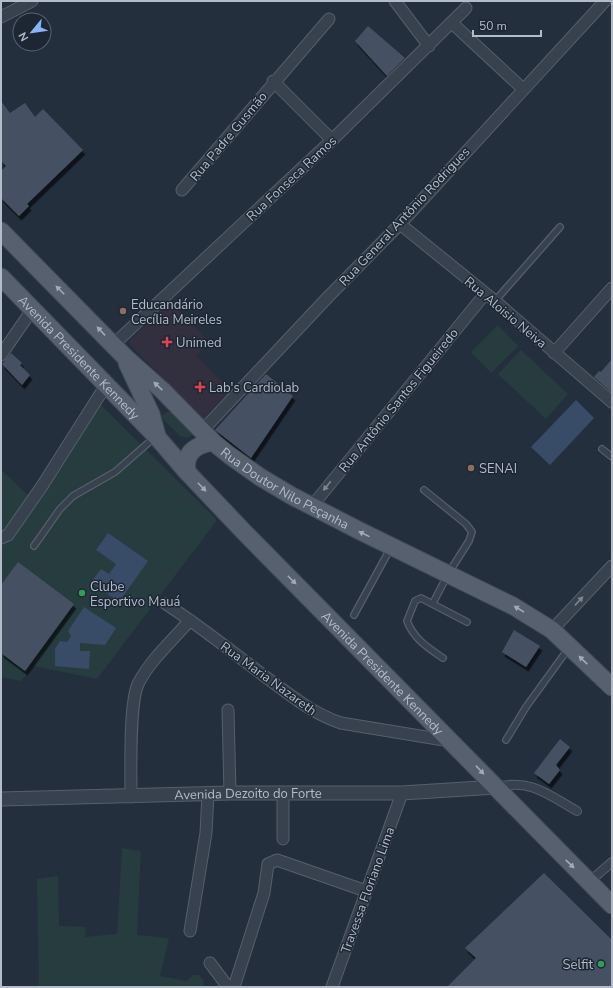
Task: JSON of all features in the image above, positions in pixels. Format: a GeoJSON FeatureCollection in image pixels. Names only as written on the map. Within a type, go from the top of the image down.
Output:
{"type":"FeatureCollection","features":[{"type":"Feature","properties":{"kind":"main road","name":"Rua Doutor Nilo Peçanha"},"geometry":{"type":"LineString","coordinates":[[1,232],[114,344],[125,357],[208,436],[260,478],[391,547],[513,606],[552,630],[612,686]]}},
{"type":"Feature","properties":{"kind":"main road","name":"Avenida Presidente Kennedy"},"geometry":{"type":"LineString","coordinates":[[1,277],[106,385],[158,435],[187,472],[612,905]]}},
{"type":"Feature","properties":{"kind":"main road","name":"Avenida Presidente Kennedy"},"geometry":{"type":"LineString","coordinates":[[125,357],[151,414],[158,435]]}},
{"type":"Feature","properties":{"kind":"main road"},"geometry":{"type":"LineString","coordinates":[[178,406],[162,410],[158,413],[158,435],[184,443],[208,436]]}},
{"type":"Feature","properties":{"kind":"main road"},"geometry":{"type":"LineString","coordinates":[[187,472],[186,464],[189,452],[200,445],[208,436]]}},
{"type":"Feature","properties":{"kind":"street"},"geometry":{"type":"LineString","coordinates":[[1,17],[32,1]]}},
{"type":"Feature","properties":{"kind":"street"},"geometry":{"type":"LineString","coordinates":[[395,1],[429,46]]}},
{"type":"Feature","properties":{"kind":"street","name":"Rua General Antônio Rodrigues"},"geometry":{"type":"LineString","coordinates":[[208,436],[328,297],[400,224],[522,88],[604,1]]}},
{"type":"Feature","properties":{"kind":"street","name":"Rua Fonseca Ramos"},"geometry":{"type":"LineString","coordinates":[[114,344],[332,140],[466,8]]}},
{"type":"Feature","properties":{"kind":"street","name":"Rua Padre Gusmão"},"geometry":{"type":"LineString","coordinates":[[182,190],[274,81],[329,19]]}},
{"type":"Feature","properties":{"kind":"street"},"geometry":{"type":"LineString","coordinates":[[452,23],[522,88]]}},
{"type":"Feature","properties":{"kind":"street","name":"Rua Padre Gusmão"},"geometry":{"type":"LineString","coordinates":[[274,81],[332,140]]}},
{"type":"Feature","properties":{"kind":"street","name":"Rua Aloisio Neiva"},"geometry":{"type":"LineString","coordinates":[[400,224],[495,301],[611,400]]}},
{"type":"Feature","properties":{"kind":"street"},"geometry":{"type":"LineString","coordinates":[[554,352],[612,288]]}},
{"type":"Feature","properties":{"kind":"street","name":"Rua Antônio Santos Figueiredo"},"geometry":{"type":"LineString","coordinates":[[312,506],[485,294]]}},
{"type":"Feature","properties":{"kind":"street"},"geometry":{"type":"LineString","coordinates":[[1,355],[32,310]]}},
{"type":"Feature","properties":{"kind":"street"},"geometry":{"type":"LineString","coordinates":[[1,538],[8,535],[42,486],[106,385]]}},
{"type":"Feature","properties":{"kind":"street"},"geometry":{"type":"LineString","coordinates":[[552,630],[612,566]]}},
{"type":"Feature","properties":{"kind":"street","name":"Rua Maria Nazareth"},"geometry":{"type":"LineString","coordinates":[[166,604],[190,620],[300,702],[324,717],[341,723],[453,742]]}},
{"type":"Feature","properties":{"kind":"street"},"geometry":{"type":"LineString","coordinates":[[131,797],[133,711],[138,684],[151,665],[190,620]]}},
{"type":"Feature","properties":{"kind":"street"},"geometry":{"type":"LineString","coordinates":[[228,710],[230,793]]}},
{"type":"Feature","properties":{"kind":"street"},"geometry":{"type":"LineString","coordinates":[[496,787],[523,784],[537,789],[577,811]]}},
{"type":"Feature","properties":{"kind":"street","name":"Avenida Dezoito do Forte"},"geometry":{"type":"LineString","coordinates":[[1,799],[131,797],[230,793],[402,793],[496,787]]}},
{"type":"Feature","properties":{"kind":"street"},"geometry":{"type":"LineString","coordinates":[[283,793],[283,839]]}},
{"type":"Feature","properties":{"kind":"street","name":"Travessa Floriano Lima"},"geometry":{"type":"LineString","coordinates":[[332,987],[402,793]]}},
{"type":"Feature","properties":{"kind":"street"},"geometry":{"type":"LineString","coordinates":[[190,931],[206,833],[208,794]]}},
{"type":"Feature","properties":{"kind":"street"},"geometry":{"type":"LineString","coordinates":[[234,987],[264,893],[265,871],[268,864],[272,861],[277,860],[366,891]]}},
{"type":"Feature","properties":{"kind":"street"},"geometry":{"type":"LineString","coordinates":[[589,882],[612,862]]}},
{"type":"Feature","properties":{"kind":"street"},"geometry":{"type":"LineString","coordinates":[[210,963],[228,987]]}},
{"type":"Feature","properties":{"kind":"lane"},"geometry":{"type":"LineString","coordinates":[[495,301],[560,227]]}},
{"type":"Feature","properties":{"kind":"lane"},"geometry":{"type":"LineString","coordinates":[[34,546],[60,509],[73,496],[115,472],[158,435]]}},
{"type":"Feature","properties":{"kind":"lane"},"geometry":{"type":"LineString","coordinates":[[602,449],[612,457]]}},
{"type":"Feature","properties":{"kind":"lane"},"geometry":{"type":"LineString","coordinates":[[424,490],[466,524],[472,532],[470,541],[448,574],[433,603]]}},
{"type":"Feature","properties":{"kind":"lane"},"geometry":{"type":"LineString","coordinates":[[354,615],[391,547]]}},
{"type":"Feature","properties":{"kind":"lane"},"geometry":{"type":"LineString","coordinates":[[443,658],[418,641],[411,632],[407,620],[415,601],[421,598],[467,622]]}},
{"type":"Feature","properties":{"kind":"lane"},"geometry":{"type":"LineString","coordinates":[[506,740],[526,707],[570,647]]}},
{"type":"Feature","properties":{"kind":"shaded area","name":"Unimed"},"geometry":{"type":"Polygon","coordinates":[[[171,301],[205,338],[203,340],[207,344],[196,356],[231,390],[203,419],[129,343],[131,339],[171,301]]]}},
{"type":"Feature","properties":{"kind":"green space"},"geometry":{"type":"Polygon","coordinates":[[[498,325],[518,346],[491,373],[471,352],[498,325]]]}},
{"type":"Feature","properties":{"kind":"green space"},"geometry":{"type":"Polygon","coordinates":[[[521,350],[568,394],[546,419],[498,374],[521,350]]]}},
{"type":"Feature","properties":{"kind":"green space","name":"Clube Esportivo Mauá"},"geometry":{"type":"Polygon","coordinates":[[[100,404],[217,520],[97,679],[34,666],[21,681],[1,677],[1,470],[36,502],[100,404]]]}},
{"type":"Feature","properties":{"kind":"green space"},"geometry":{"type":"Polygon","coordinates":[[[167,412],[176,412],[194,434],[187,438],[180,436],[162,418],[161,416],[167,412]]]}},
{"type":"Feature","properties":{"kind":"green space"},"geometry":{"type":"Polygon","coordinates":[[[122,848],[141,851],[137,935],[169,938],[160,976],[187,981],[193,975],[199,975],[204,981],[203,987],[39,987],[37,879],[58,876],[59,926],[86,927],[85,937],[117,934],[122,848]]]}},
{"type":"Feature","properties":{"kind":"water"},"geometry":{"type":"Polygon","coordinates":[[[576,400],[594,418],[550,465],[531,447],[576,400]]]}},
{"type":"Feature","properties":{"kind":"water"},"geometry":{"type":"Polygon","coordinates":[[[108,533],[148,561],[119,602],[91,582],[101,569],[109,574],[116,564],[96,550],[108,533]]]}},
{"type":"Feature","properties":{"kind":"water"},"geometry":{"type":"Polygon","coordinates":[[[84,607],[116,628],[105,645],[80,643],[80,651],[90,651],[89,669],[55,666],[55,649],[60,641],[67,642],[71,636],[68,631],[84,607]]]}},
{"type":"Feature","properties":{"kind":"building"},"geometry":{"type":"Polygon","coordinates":[[[368,26],[405,58],[387,76],[355,41],[368,26]]]}},
{"type":"Feature","properties":{"kind":"building"},"geometry":{"type":"Polygon","coordinates":[[[1,101],[10,113],[25,103],[35,117],[43,109],[83,150],[27,204],[29,206],[19,216],[1,198],[1,171],[6,166],[1,161],[1,101]]]}},
{"type":"Feature","properties":{"kind":"building"},"geometry":{"type":"Polygon","coordinates":[[[11,353],[22,363],[20,365],[30,375],[22,385],[2,364],[11,353]]]}},
{"type":"Feature","properties":{"kind":"building"},"geometry":{"type":"Polygon","coordinates":[[[612,359],[612,393],[594,377],[599,371],[601,372],[612,359]]]}},
{"type":"Feature","properties":{"kind":"building"},"geometry":{"type":"Polygon","coordinates":[[[266,374],[293,396],[251,458],[215,430],[266,374]]]}},
{"type":"Feature","properties":{"kind":"building"},"geometry":{"type":"Polygon","coordinates":[[[18,562],[74,604],[25,671],[1,653],[1,585],[18,562]]]}},
{"type":"Feature","properties":{"kind":"building"},"geometry":{"type":"Polygon","coordinates":[[[514,630],[540,646],[526,667],[502,652],[514,630]]]}},
{"type":"Feature","properties":{"kind":"building"},"geometry":{"type":"Polygon","coordinates":[[[560,739],[570,747],[556,765],[560,770],[549,784],[534,773],[560,739]]]}},
{"type":"Feature","properties":{"kind":"building"},"geometry":{"type":"Polygon","coordinates":[[[544,873],[612,940],[612,987],[447,987],[476,958],[465,948],[544,873]]]}},
{"type":"Feature","properties":{"kind":"place","name":"Educandário Cecília Meireles"},"geometry":{"type":"Point","coordinates":[123,311]}},
{"type":"Feature","properties":{"kind":"place","name":"Unimed"},"geometry":{"type":"Point","coordinates":[167,342]}},
{"type":"Feature","properties":{"kind":"place","name":"Lab's Cardiolab"},"geometry":{"type":"Point","coordinates":[200,387]}},
{"type":"Feature","properties":{"kind":"place","name":"SENAI"},"geometry":{"type":"Point","coordinates":[471,468]}},
{"type":"Feature","properties":{"kind":"place","name":"Clube Esportivo Mauá"},"geometry":{"type":"Point","coordinates":[82,593]}},
{"type":"Feature","properties":{"kind":"place","name":"Selfit"},"geometry":{"type":"Point","coordinates":[601,964]}}]}
